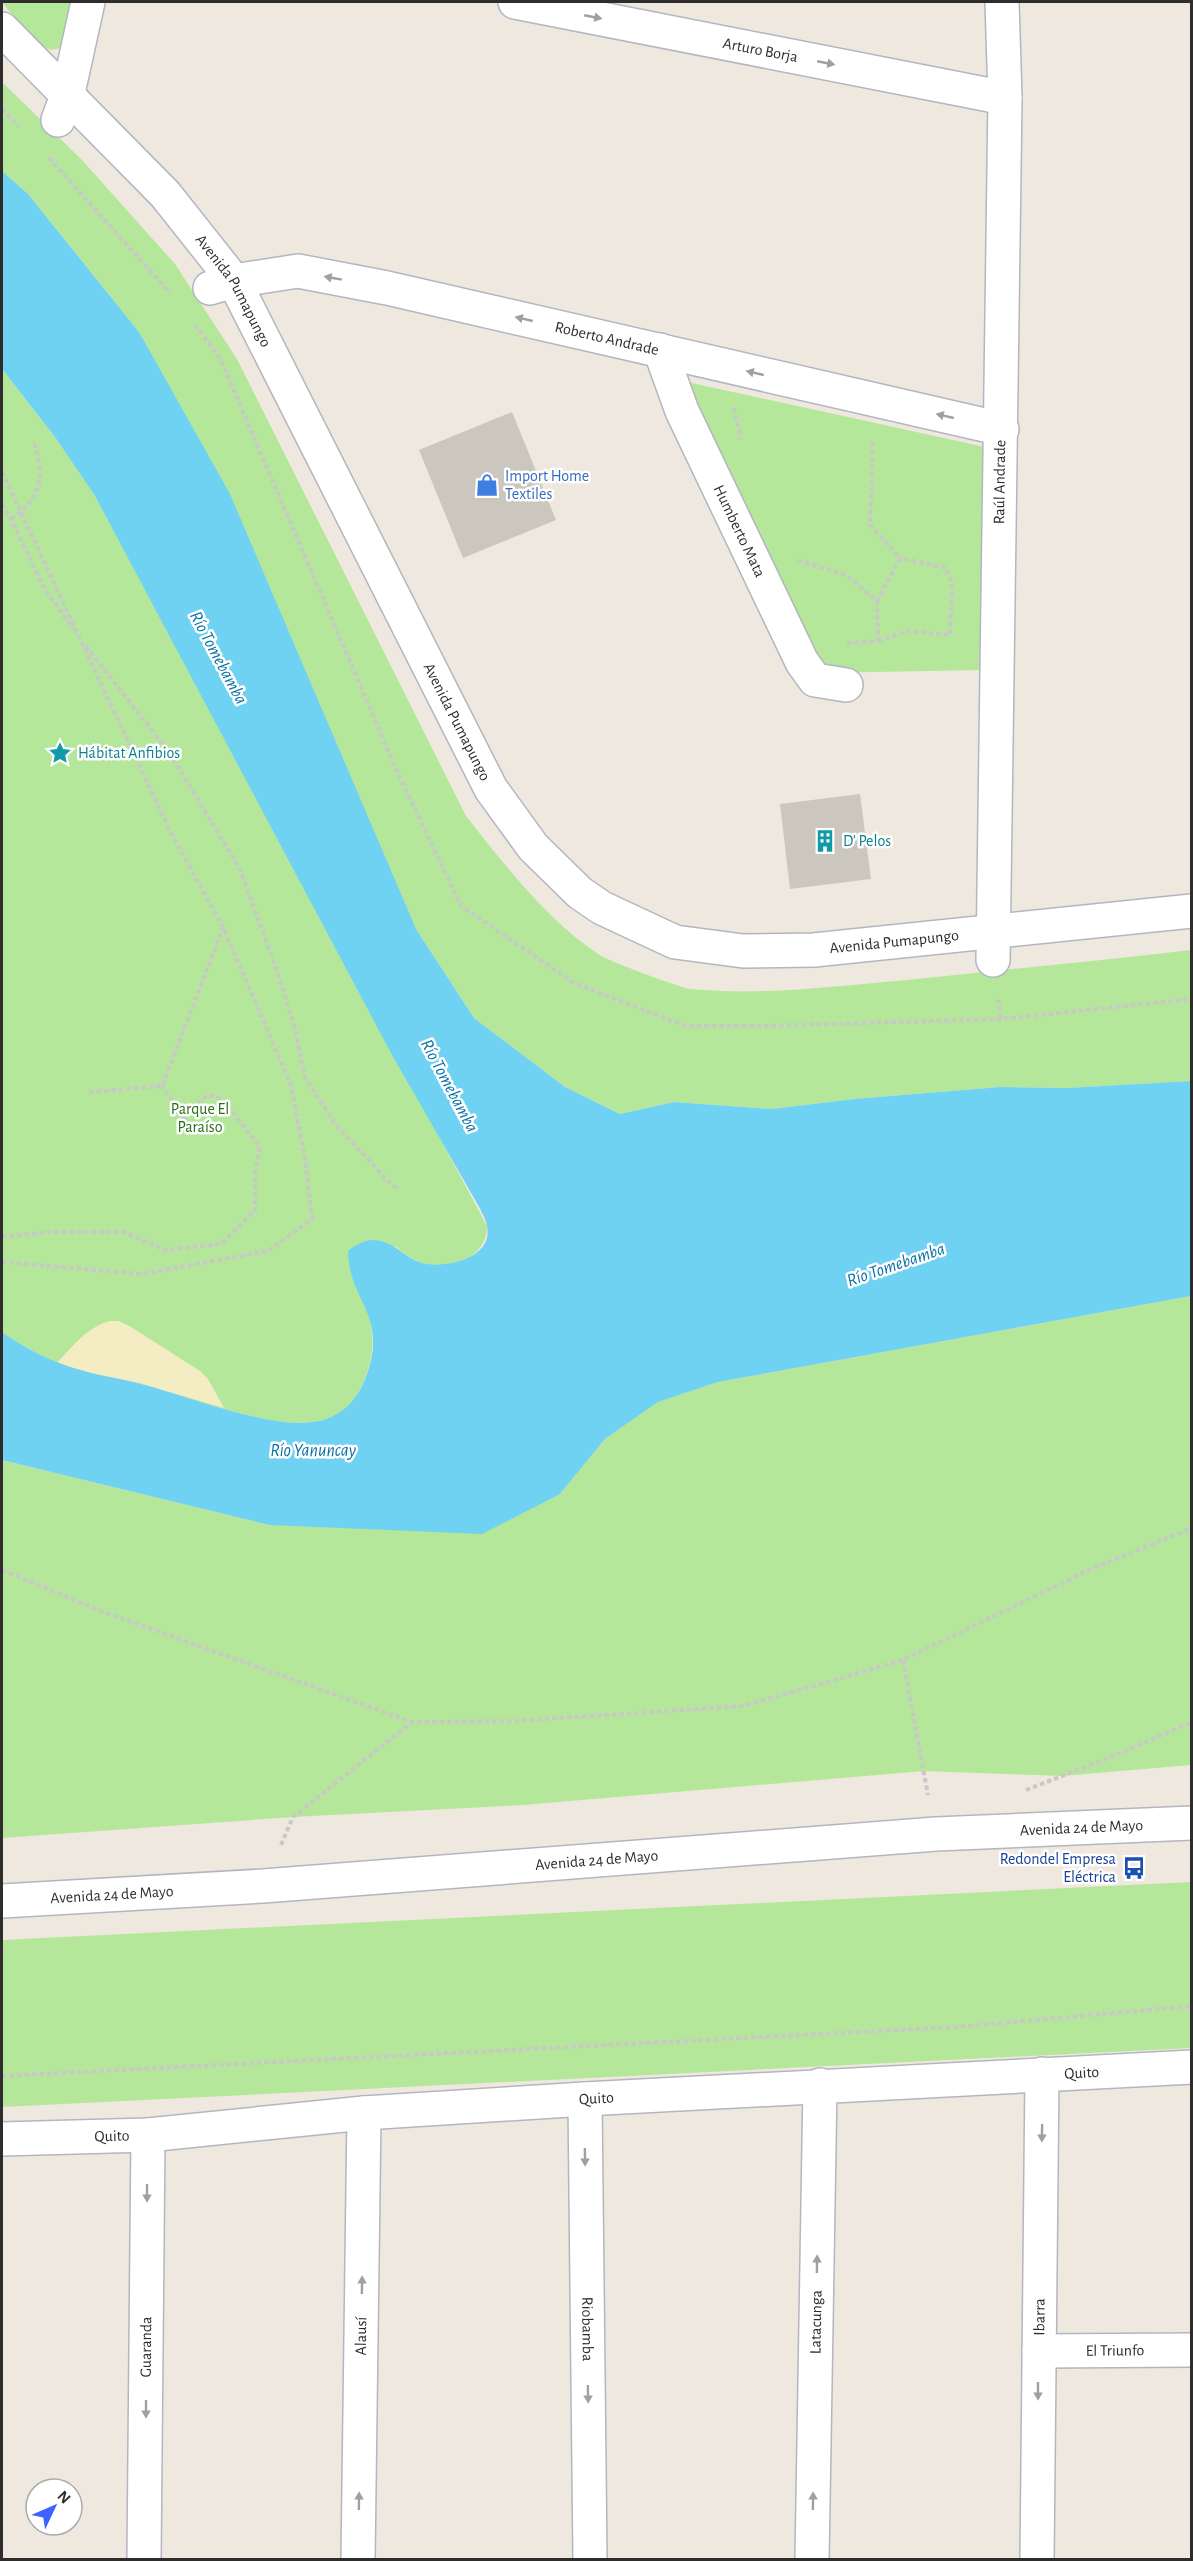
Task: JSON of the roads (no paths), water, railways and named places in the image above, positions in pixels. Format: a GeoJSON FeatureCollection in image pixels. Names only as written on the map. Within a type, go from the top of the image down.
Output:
{"type":"FeatureCollection","features":[{"type":"Feature","properties":{"kind":"street"},"geometry":{"type":"LineString","coordinates":[[63,107],[88,2]]}},
{"type":"Feature","properties":{"kind":"street","name":"Arturo Borja"},"geometry":{"type":"LineString","coordinates":[[515,2],[1005,98]]}},
{"type":"Feature","properties":{"kind":"street","name":"Raúl Andrade"},"geometry":{"type":"LineString","coordinates":[[993,946],[1002,429],[1005,98],[1002,2]]}},
{"type":"Feature","properties":{"kind":"street","name":"Avenida Pumapungo"},"geometry":{"type":"LineString","coordinates":[[2,29],[63,107],[165,194],[222,284],[491,789],[533,847],[580,893],[602,908],[675,942],[743,951],[993,946],[1191,911]]}},
{"type":"Feature","properties":{"kind":"street","name":"Roberto Andrade"},"geometry":{"type":"LineString","coordinates":[[222,284],[298,271],[387,288],[1002,429]]}},
{"type":"Feature","properties":{"kind":"street","name":"Humberto Mata"},"geometry":{"type":"LineString","coordinates":[[660,350],[681,411],[802,662],[815,680],[846,685]]}},
{"type":"Feature","properties":{"kind":"street","name":"Avenida 24 de Mayo"},"geometry":{"type":"LineString","coordinates":[[2,1901],[263,1886],[936,1834],[1191,1823]]}},
{"type":"Feature","properties":{"kind":"street","name":"Quito"},"geometry":{"type":"LineString","coordinates":[[2,2139],[148,2134],[364,2113],[585,2099],[1191,2067]]}},
{"type":"Feature","properties":{"kind":"street","name":"Ibarra"},"geometry":{"type":"LineString","coordinates":[[1037,2559],[1042,2074]]}},
{"type":"Feature","properties":{"kind":"street","name":"Latacunga"},"geometry":{"type":"LineString","coordinates":[[812,2559],[820,2085]]}},
{"type":"Feature","properties":{"kind":"street","name":"Riobamba"},"geometry":{"type":"LineString","coordinates":[[585,2099],[590,2559]]}},
{"type":"Feature","properties":{"kind":"street","name":"Alausí"},"geometry":{"type":"LineString","coordinates":[[358,2559],[364,2113]]}},
{"type":"Feature","properties":{"kind":"street","name":"Guaranda"},"geometry":{"type":"LineString","coordinates":[[144,2559],[148,2134]]}},
{"type":"Feature","properties":{"kind":"street","name":"El Triunfo"},"geometry":{"type":"LineString","coordinates":[[1039,2351],[1191,2350]]}},
{"type":"Feature","properties":{"kind":"water"},"geometry":{"type":"Polygon","coordinates":[[[2,171],[28,194],[139,332],[230,494],[416,929],[474,1018],[565,1087],[620,1114],[674,1102],[772,1109],[854,1099],[1000,1087],[1067,1088],[1191,1081],[1191,1296],[718,1382],[658,1402],[605,1439],[560,1494],[482,1534],[269,1525],[2,1460],[2,1332],[39,1354],[82,1370],[141,1384],[255,1417],[300,1423],[319,1421],[342,1411],[354,1399],[363,1385],[372,1356],[371,1323],[354,1284],[348,1251],[363,1242],[376,1240],[422,1263],[454,1263],[475,1254],[483,1247],[487,1237],[486,1223],[478,1205],[392,1055],[95,496],[55,437],[2,369],[2,171]]]}},
{"type":"Feature","properties":{"kind":"place","name":"Import Home Textiles"},"geometry":{"type":"Point","coordinates":[487,485]}},
{"type":"Feature","properties":{"kind":"place","name":"Hábitat Anfibios"},"geometry":{"type":"Point","coordinates":[60,753]}},
{"type":"Feature","properties":{"kind":"place","name":"D' Pelos"},"geometry":{"type":"Point","coordinates":[825,841]}},
{"type":"Feature","properties":{"kind":"place","name":"Redondel Empresa Eléctrica"},"geometry":{"type":"Point","coordinates":[1134,1868]}},
{"type":"Feature","properties":{"kind":"water label","name":"Río Tomebamba"},"geometry":{"type":"Point","coordinates":[218,658]}},
{"type":"Feature","properties":{"kind":"water label","name":"Río Tomebamba"},"geometry":{"type":"Point","coordinates":[449,1086]}},
{"type":"Feature","properties":{"kind":"water label","name":"Río Tomebamba"},"geometry":{"type":"Point","coordinates":[896,1265]}},
{"type":"Feature","properties":{"kind":"water label","name":"Río Yanuncay"},"geometry":{"type":"Point","coordinates":[313,1451]}},
{"type":"Feature","properties":{"kind":"park label","name":"Parque El Paraíso"},"geometry":{"type":"Point","coordinates":[200,1118]}}]}
